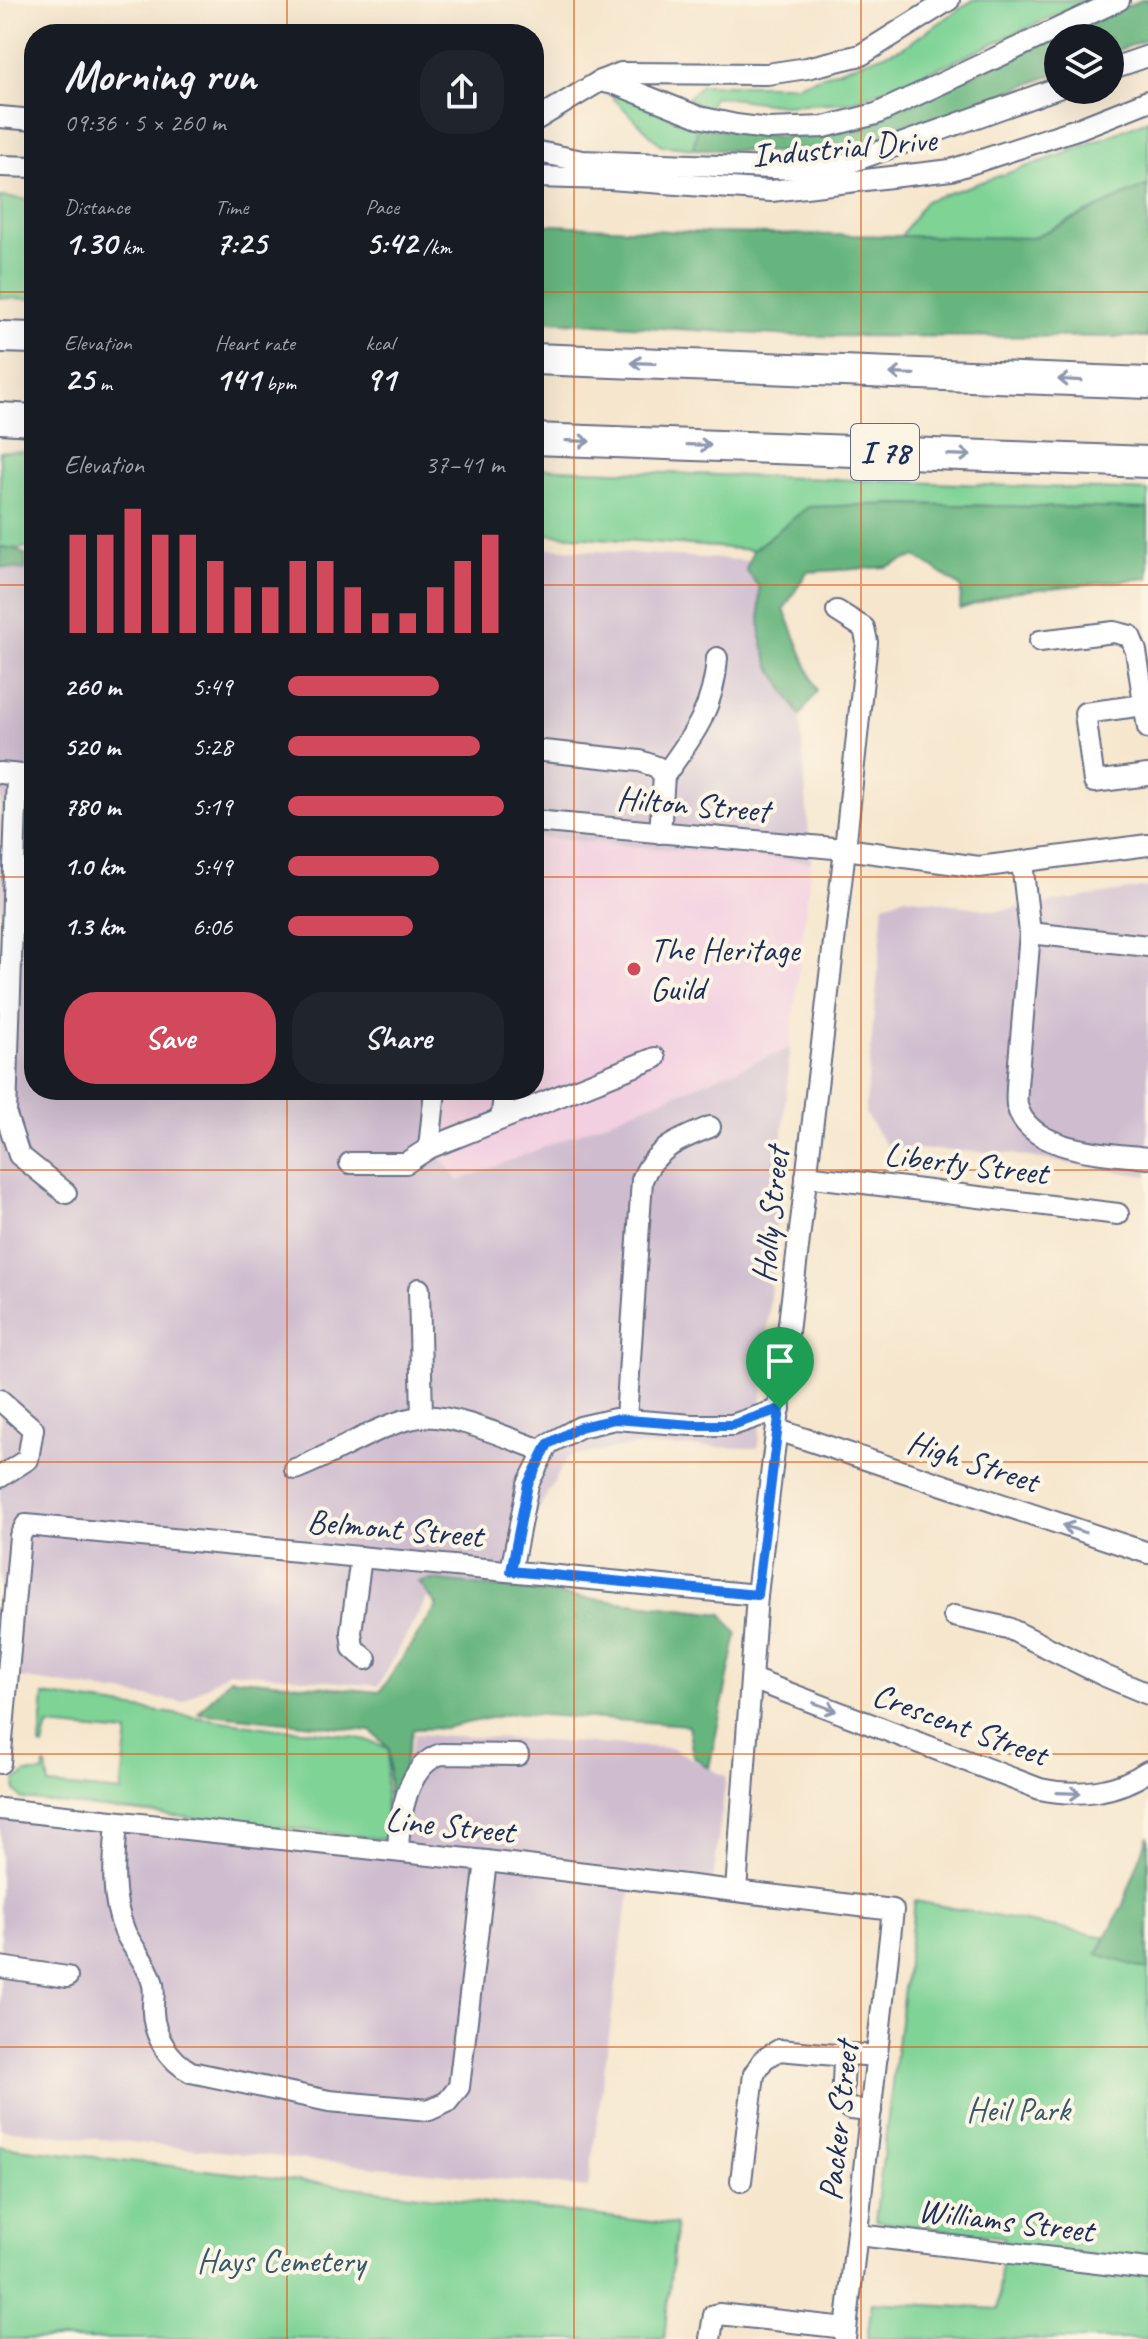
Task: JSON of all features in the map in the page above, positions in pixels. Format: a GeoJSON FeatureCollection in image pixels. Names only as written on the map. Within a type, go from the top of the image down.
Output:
{"type":"FeatureCollection","features":[{"type":"Feature","properties":{"kind":"highway"},"geometry":{"type":"LineString","coordinates":[[0,337],[24,338]]}},
{"type":"Feature","properties":{"kind":"highway","name":"I 78"},"geometry":{"type":"LineString","coordinates":[[544,359],[1148,383]]}},
{"type":"Feature","properties":{"kind":"highway"},"geometry":{"type":"LineString","coordinates":[[0,418],[24,419]]}},
{"type":"Feature","properties":{"kind":"highway","name":"I 78"},"geometry":{"type":"LineString","coordinates":[[544,439],[1148,462]]}},
{"type":"Feature","properties":{"kind":"street"},"geometry":{"type":"LineString","coordinates":[[544,115],[600,81],[621,73],[767,74],[861,55],[949,0]]}},
{"type":"Feature","properties":{"kind":"street"},"geometry":{"type":"LineString","coordinates":[[600,81],[699,117],[736,125],[768,129],[824,127],[876,114],[1119,0]]}},
{"type":"Feature","properties":{"kind":"street"},"geometry":{"type":"LineString","coordinates":[[1124,64],[1148,56]]}},
{"type":"Feature","properties":{"kind":"street"},"geometry":{"type":"LineString","coordinates":[[544,153],[582,161],[798,169],[842,165],[1044,93]]}},
{"type":"Feature","properties":{"kind":"street","name":"Industrial Drive"},"geometry":{"type":"LineString","coordinates":[[544,177],[771,191],[951,170],[1080,128],[1148,101]]}},
{"type":"Feature","properties":{"kind":"street"},"geometry":{"type":"LineString","coordinates":[[0,117],[24,119]]}},
{"type":"Feature","properties":{"kind":"street"},"geometry":{"type":"LineString","coordinates":[[0,166],[24,167]]}},
{"type":"Feature","properties":{"kind":"street","name":"Holly Street"},"geometry":{"type":"LineString","coordinates":[[736,1891],[757,1595],[867,642],[864,628],[837,611]]}},
{"type":"Feature","properties":{"kind":"street"},"geometry":{"type":"LineString","coordinates":[[1040,641],[1114,632],[1130,636],[1136,651],[1148,728]]}},
{"type":"Feature","properties":{"kind":"street"},"geometry":{"type":"LineString","coordinates":[[660,833],[664,776],[700,728],[711,699],[717,658]]}},
{"type":"Feature","properties":{"kind":"street"},"geometry":{"type":"LineString","coordinates":[[1144,705],[1085,713],[1094,782],[1148,775]]}},
{"type":"Feature","properties":{"kind":"street"},"geometry":{"type":"LineString","coordinates":[[544,751],[640,761],[657,767],[664,776]]}},
{"type":"Feature","properties":{"kind":"street"},"geometry":{"type":"LineString","coordinates":[[17,775],[24,840],[6,1115],[19,1155],[66,1193]]}},
{"type":"Feature","properties":{"kind":"street","name":"Hilton Street"},"geometry":{"type":"LineString","coordinates":[[544,822],[845,849],[979,867],[1148,845]]}},
{"type":"Feature","properties":{"kind":"street"},"geometry":{"type":"LineString","coordinates":[[1022,862],[1030,933],[1017,1104],[1023,1118],[1036,1131],[1060,1145],[1148,1158]]}},
{"type":"Feature","properties":{"kind":"street"},"geometry":{"type":"LineString","coordinates":[[1030,933],[1148,946]]}},
{"type":"Feature","properties":{"kind":"street"},"geometry":{"type":"LineString","coordinates":[[350,1163],[406,1163],[429,1148],[655,1058]]}},
{"type":"Feature","properties":{"kind":"street"},"geometry":{"type":"LineString","coordinates":[[429,1148],[434,1100]]}},
{"type":"Feature","properties":{"kind":"street"},"geometry":{"type":"LineString","coordinates":[[501,1119],[504,1100]]}},
{"type":"Feature","properties":{"kind":"street"},"geometry":{"type":"LineString","coordinates":[[626,1419],[642,1180],[648,1164],[673,1142],[710,1127]]}},
{"type":"Feature","properties":{"kind":"street","name":"Liberty Street"},"geometry":{"type":"LineString","coordinates":[[806,1176],[1118,1214]]}},
{"type":"Feature","properties":{"kind":"street"},"geometry":{"type":"LineString","coordinates":[[419,1289],[422,1416]]}},
{"type":"Feature","properties":{"kind":"street"},"geometry":{"type":"LineString","coordinates":[[0,1400],[33,1429],[28,1459],[0,1477]]}},
{"type":"Feature","properties":{"kind":"street"},"geometry":{"type":"LineString","coordinates":[[295,1469],[402,1421],[422,1416],[458,1421],[544,1451]]}},
{"type":"Feature","properties":{"kind":"street"},"geometry":{"type":"LineString","coordinates":[[511,1571],[528,1484],[548,1444],[580,1427],[615,1419],[692,1425],[779,1420]]}},
{"type":"Feature","properties":{"kind":"street","name":"High Street"},"geometry":{"type":"LineString","coordinates":[[779,1420],[1148,1553]]}},
{"type":"Feature","properties":{"kind":"street"},"geometry":{"type":"LineString","coordinates":[[0,1763],[15,1531]]}},
{"type":"Feature","properties":{"kind":"street","name":"Belmont Street"},"geometry":{"type":"LineString","coordinates":[[15,1531],[361,1557],[757,1595]]}},
{"type":"Feature","properties":{"kind":"street"},"geometry":{"type":"LineString","coordinates":[[361,1557],[351,1632],[353,1648],[366,1659]]}},
{"type":"Feature","properties":{"kind":"street"},"geometry":{"type":"LineString","coordinates":[[954,1616],[1008,1628],[1148,1694]]}},
{"type":"Feature","properties":{"kind":"street","name":"Crescent Street"},"geometry":{"type":"LineString","coordinates":[[752,1679],[1040,1789],[1064,1794],[1096,1793],[1148,1771]]}},
{"type":"Feature","properties":{"kind":"street"},"geometry":{"type":"LineString","coordinates":[[398,1851],[399,1833],[413,1781],[429,1758],[441,1754],[518,1755]]}},
{"type":"Feature","properties":{"kind":"street","name":"Line Street"},"geometry":{"type":"LineString","coordinates":[[0,1809],[398,1851],[893,1910]]}},
{"type":"Feature","properties":{"kind":"street"},"geometry":{"type":"LineString","coordinates":[[117,1822],[114,1894],[125,1932],[154,1984],[153,2016],[164,2049],[178,2065],[191,2072],[329,2101],[429,2110],[447,2102],[459,2087],[486,1861]]}},
{"type":"Feature","properties":{"kind":"street","name":"Packer Street"},"geometry":{"type":"LineString","coordinates":[[846,2334],[893,1910]]}},
{"type":"Feature","properties":{"kind":"street"},"geometry":{"type":"LineString","coordinates":[[0,1967],[67,1977]]}},
{"type":"Feature","properties":{"kind":"street"},"geometry":{"type":"LineString","coordinates":[[741,2181],[754,2074],[764,2059],[779,2050],[877,2056]]}},
{"type":"Feature","properties":{"kind":"street"},"geometry":{"type":"LineString","coordinates":[[846,2056],[842,2103],[844,2107],[871,2111]]}},
{"type":"Feature","properties":{"kind":"street","name":"Williams Street"},"geometry":{"type":"LineString","coordinates":[[858,2235],[1148,2269]]}},
{"type":"Feature","properties":{"kind":"street"},"geometry":{"type":"LineString","coordinates":[[710,2339],[712,2319],[719,2314],[846,2334]]}},
{"type":"Feature","properties":{"kind":"shaded area"},"geometry":{"type":"Polygon","coordinates":[[[544,548],[785,563],[769,664],[800,716],[811,862],[544,838],[544,548]]]}},
{"type":"Feature","properties":{"kind":"shaded area"},"geometry":{"type":"Polygon","coordinates":[[[0,568],[24,570],[24,1100],[444,1100],[438,1153],[459,1181],[790,1048],[758,1448],[632,1446],[568,1457],[531,1523],[517,1589],[431,1592],[378,1686],[229,1671],[182,1702],[20,1678],[0,1774],[0,568]]]}},
{"type":"Feature","properties":{"kind":"shaded area"},"geometry":{"type":"Polygon","coordinates":[[[544,838],[811,862],[790,1048],[459,1181],[438,1153],[444,1100],[544,1100],[544,838]]]}},
{"type":"Feature","properties":{"kind":"shaded area"},"geometry":{"type":"Polygon","coordinates":[[[1148,887],[1148,1176],[1005,1153],[888,1148],[865,1114],[884,904],[905,897],[997,911],[1148,887]]]}},
{"type":"Feature","properties":{"kind":"shaded area"},"geometry":{"type":"Polygon","coordinates":[[[415,1734],[672,1748],[726,1777],[713,1881],[636,1871],[625,1919],[588,2188],[0,2129],[0,1817],[385,1841],[415,1734]]]}},
{"type":"Feature","properties":{"kind":"green space"},"geometry":{"type":"Polygon","coordinates":[[[973,0],[1089,0],[955,61],[852,102],[782,105],[714,96],[708,109],[687,99],[701,85],[797,85],[902,48],[973,0]]]}},
{"type":"Feature","properties":{"kind":"green space"},"geometry":{"type":"Polygon","coordinates":[[[1148,0],[1148,39],[1124,48],[1124,24],[1087,24],[1148,0]]]}},
{"type":"Feature","properties":{"kind":"green space"},"geometry":{"type":"Polygon","coordinates":[[[1044,43],[1044,78],[893,136],[835,154],[693,149],[698,127],[781,137],[849,129],[1044,43]]]}},
{"type":"Feature","properties":{"kind":"green space"},"geometry":{"type":"Polygon","coordinates":[[[617,92],[698,127],[693,149],[661,145],[611,96],[617,92]]]}},
{"type":"Feature","properties":{"kind":"green space"},"geometry":{"type":"Polygon","coordinates":[[[1148,120],[1148,185],[1032,238],[901,236],[925,201],[1061,155],[1148,120]]]}},
{"type":"Feature","properties":{"kind":"green space"},"geometry":{"type":"Polygon","coordinates":[[[1148,185],[1148,337],[792,336],[544,321],[544,225],[708,233],[1032,238],[1148,185]]]}},
{"type":"Feature","properties":{"kind":"green space"},"geometry":{"type":"Polygon","coordinates":[[[0,197],[24,199],[24,299],[0,298],[0,197]]]}},
{"type":"Feature","properties":{"kind":"green space"},"geometry":{"type":"Polygon","coordinates":[[[0,451],[24,452],[24,548],[0,547],[0,451]]]}},
{"type":"Feature","properties":{"kind":"green space"},"geometry":{"type":"Polygon","coordinates":[[[544,468],[1148,491],[1148,509],[896,504],[809,507],[753,550],[544,534],[544,468]]]}},
{"type":"Feature","properties":{"kind":"green space"},"geometry":{"type":"Polygon","coordinates":[[[896,504],[1148,509],[1148,578],[1011,592],[960,609],[961,587],[916,556],[886,567],[807,572],[784,609],[817,691],[800,716],[769,664],[761,637],[759,587],[746,570],[753,550],[808,507],[896,504]]]}},
{"type":"Feature","properties":{"kind":"green space"},"geometry":{"type":"Polygon","coordinates":[[[0,547],[24,554],[24,570],[0,567],[0,547]]]}},
{"type":"Feature","properties":{"kind":"green space"},"geometry":{"type":"Polygon","coordinates":[[[432,1580],[722,1614],[737,1634],[709,1768],[693,1756],[688,1725],[513,1713],[444,1728],[413,1729],[395,1821],[389,1819],[389,1749],[371,1731],[198,1713],[230,1678],[380,1692],[437,1606],[419,1582],[432,1580]]]}},
{"type":"Feature","properties":{"kind":"green space"},"geometry":{"type":"Polygon","coordinates":[[[44,1695],[277,1729],[334,1734],[378,1744],[389,1749],[386,1807],[391,1840],[22,1799],[15,1791],[16,1781],[26,1773],[43,1773],[44,1765],[49,1785],[121,1792],[128,1733],[48,1726],[43,1747],[40,1746],[44,1695]]]}},
{"type":"Feature","properties":{"kind":"green space"},"geometry":{"type":"Polygon","coordinates":[[[1148,1836],[1148,1970],[1097,1954],[1122,1907],[1148,1836]]]}},
{"type":"Feature","properties":{"kind":"green space","name":"Heil Park"},"geometry":{"type":"Polygon","coordinates":[[[915,1901],[1148,1945],[1148,2339],[867,2339],[872,2302],[998,2309],[1003,2237],[875,2221],[915,1901]]]}},
{"type":"Feature","properties":{"kind":"green space","name":"Hays Cemetery"},"geometry":{"type":"Polygon","coordinates":[[[0,2146],[676,2225],[664,2339],[0,2339],[0,2146]]]}},
{"type":"Feature","properties":{"kind":"place","name":"The Heritage Guild"},"geometry":{"type":"Point","coordinates":[634,969]}},
{"type":"Feature","properties":{"kind":"route"},"geometry":{"type":"LineString","coordinates":[[780,1409],[757,1595],[511,1571],[528,1484],[548,1444],[580,1427],[615,1419],[732,1425],[780,1409]]}}]}
